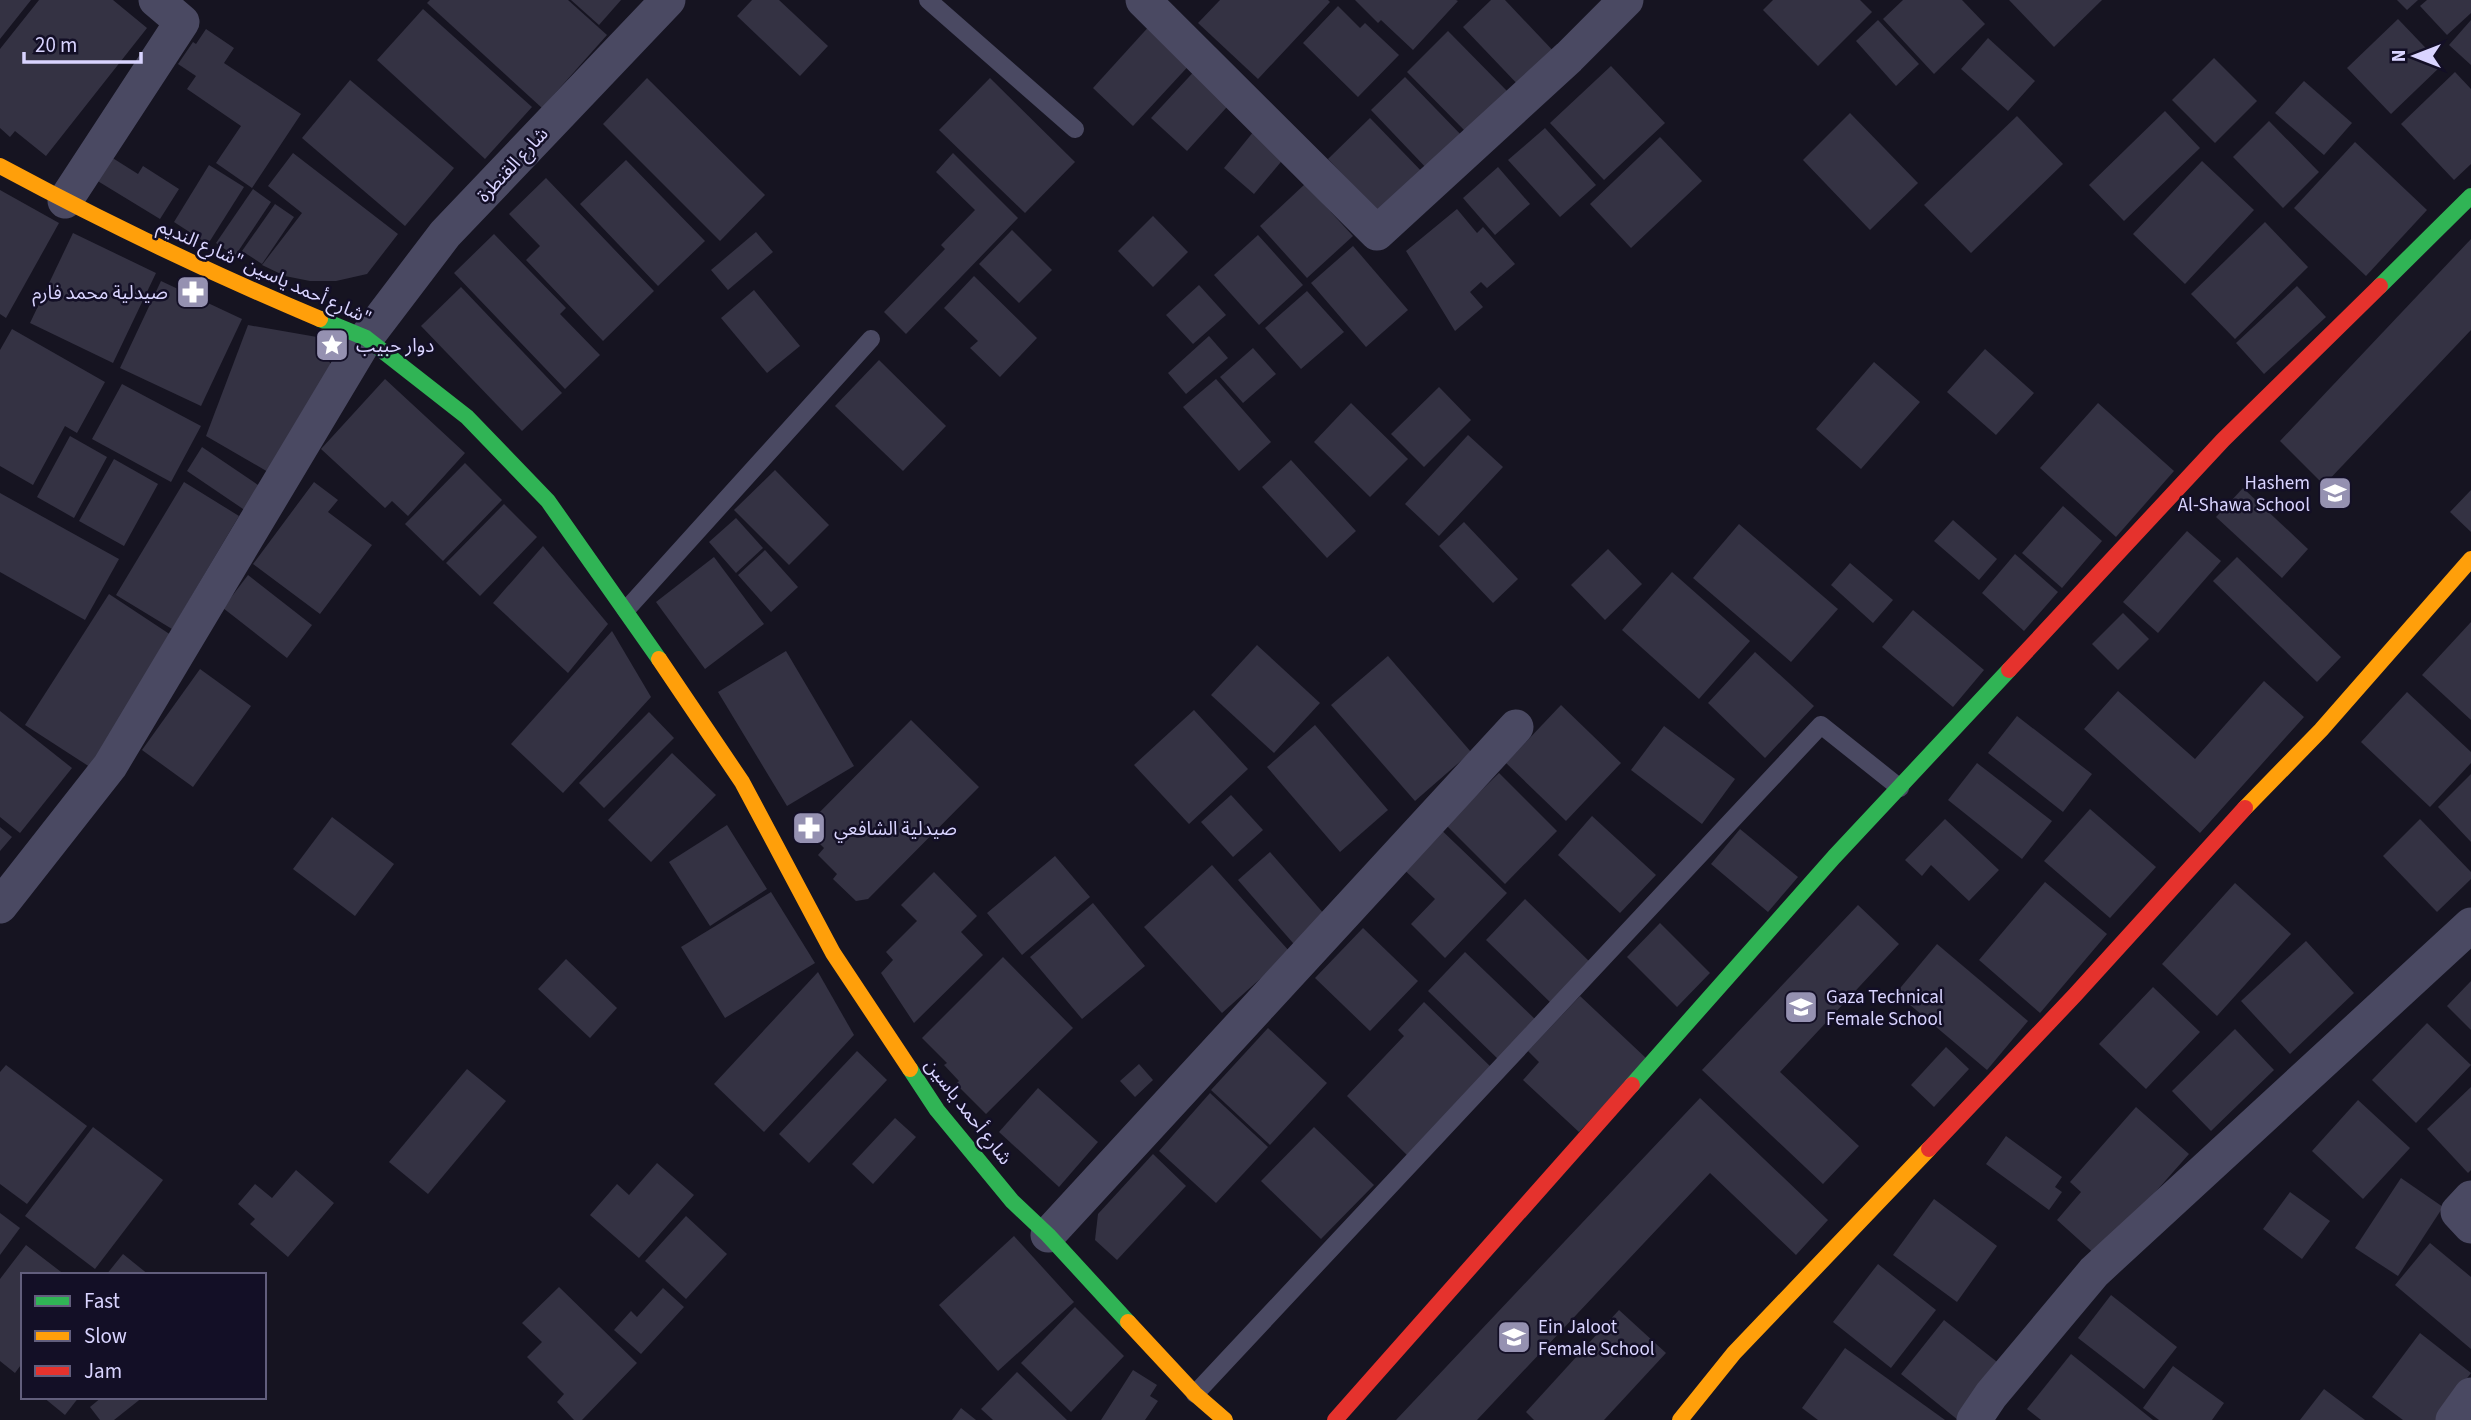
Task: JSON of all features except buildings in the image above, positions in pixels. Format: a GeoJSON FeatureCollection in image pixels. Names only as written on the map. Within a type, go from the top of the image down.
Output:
{"type":"FeatureCollection","features":[{"type":"Feature","properties":{"kind":"street"},"geometry":{"type":"LineString","coordinates":[[65,201],[182,22],[156,0]]}},
{"type":"Feature","properties":{"kind":"street","name":"شارع القنطرة"},"geometry":{"type":"LineString","coordinates":[[0,906],[110,765],[366,338],[445,234],[668,0]]}},
{"type":"Feature","properties":{"kind":"street"},"geometry":{"type":"LineString","coordinates":[[1143,0],[1377,233],[1569,57],[1626,0]]}},
{"type":"Feature","properties":{"kind":"street","name":"شارع أحمد ياسين \"شارع النديم\""},"geometry":{"type":"LineString","coordinates":[[0,166],[224,279],[366,338],[467,417],[548,501],[626,610],[741,782]]}},
{"type":"Feature","properties":{"kind":"street"},"geometry":{"type":"LineString","coordinates":[[1335,1420],[1824,867],[2223,440],[2471,196]]}},
{"type":"Feature","properties":{"kind":"street"},"geometry":{"type":"LineString","coordinates":[[1679,1420],[1734,1353],[2075,995],[2220,832],[2321,730],[2471,558]]}},
{"type":"Feature","properties":{"kind":"street"},"geometry":{"type":"LineString","coordinates":[[1048,1235],[1516,727]]}},
{"type":"Feature","properties":{"kind":"street","name":"شارع أحمد ياسين"},"geometry":{"type":"LineString","coordinates":[[741,782],[833,953],[937,1110],[1013,1201],[1048,1235],[1195,1394],[1225,1420]]}},
{"type":"Feature","properties":{"kind":"street"},"geometry":{"type":"LineString","coordinates":[[1974,1420],[2094,1272],[2471,925]]}},
{"type":"Feature","properties":{"kind":"street"},"geometry":{"type":"LineString","coordinates":[[2471,1198],[2458,1212],[2471,1226]]}},
{"type":"Feature","properties":{"kind":"street"},"geometry":{"type":"LineString","coordinates":[[2453,1420],[2471,1395]]}},
{"type":"Feature","properties":{"kind":"lane"},"geometry":{"type":"LineString","coordinates":[[928,0],[1075,130]]}},
{"type":"Feature","properties":{"kind":"lane"},"geometry":{"type":"LineString","coordinates":[[626,610],[871,340]]}},
{"type":"Feature","properties":{"kind":"lane"},"geometry":{"type":"LineString","coordinates":[[1195,1394],[1821,724],[1900,788]]}},
{"type":"Feature","properties":{"kind":"traffic: fast"},"geometry":{"type":"LineString","coordinates":[[2380,286],[2471,196]]}},
{"type":"Feature","properties":{"kind":"traffic: fast"},"geometry":{"type":"LineString","coordinates":[[320,319],[366,338],[467,417],[548,501],[659,659]]}},
{"type":"Feature","properties":{"kind":"traffic: fast"},"geometry":{"type":"LineString","coordinates":[[1632,1085],[1834,857],[2009,670]]}},
{"type":"Feature","properties":{"kind":"traffic: fast"},"geometry":{"type":"LineString","coordinates":[[910,1069],[937,1110],[1012,1201],[1048,1235],[1128,1322]]}},
{"type":"Feature","properties":{"kind":"traffic: slow"},"geometry":{"type":"LineString","coordinates":[[0,166],[158,246],[320,319]]}},
{"type":"Feature","properties":{"kind":"traffic: slow"},"geometry":{"type":"LineString","coordinates":[[2245,808],[2321,730],[2471,559]]}},
{"type":"Feature","properties":{"kind":"traffic: slow"},"geometry":{"type":"LineString","coordinates":[[659,659],[742,782],[833,953],[910,1069]]}},
{"type":"Feature","properties":{"kind":"traffic: slow"},"geometry":{"type":"LineString","coordinates":[[1680,1420],[1734,1353],[1929,1149]]}},
{"type":"Feature","properties":{"kind":"traffic: slow"},"geometry":{"type":"LineString","coordinates":[[1128,1322],[1195,1394],[1225,1420]]}},
{"type":"Feature","properties":{"kind":"traffic: jam"},"geometry":{"type":"LineString","coordinates":[[2009,670],[2223,440],[2380,286]]}},
{"type":"Feature","properties":{"kind":"traffic: jam"},"geometry":{"type":"LineString","coordinates":[[1929,1149],[2075,995],[2245,808]]}},
{"type":"Feature","properties":{"kind":"traffic: jam"},"geometry":{"type":"LineString","coordinates":[[1335,1420],[1632,1085]]}},
{"type":"Feature","properties":{"kind":"place","name":"صيدلية محمد فارم"},"geometry":{"type":"Point","coordinates":[193,292]}},
{"type":"Feature","properties":{"kind":"place","name":"دوار حبيب"},"geometry":{"type":"Point","coordinates":[332,345]}},
{"type":"Feature","properties":{"kind":"place","name":"Hashem Al-Shawa School"},"geometry":{"type":"Point","coordinates":[2335,493]}},
{"type":"Feature","properties":{"kind":"place","name":"صيدلية الشافعي"},"geometry":{"type":"Point","coordinates":[809,828]}},
{"type":"Feature","properties":{"kind":"place","name":"Gaza Technical Female School"},"geometry":{"type":"Point","coordinates":[1801,1007]}},
{"type":"Feature","properties":{"kind":"place","name":"Ein Jaloot Female School"},"geometry":{"type":"Point","coordinates":[1514,1337]}}]}
